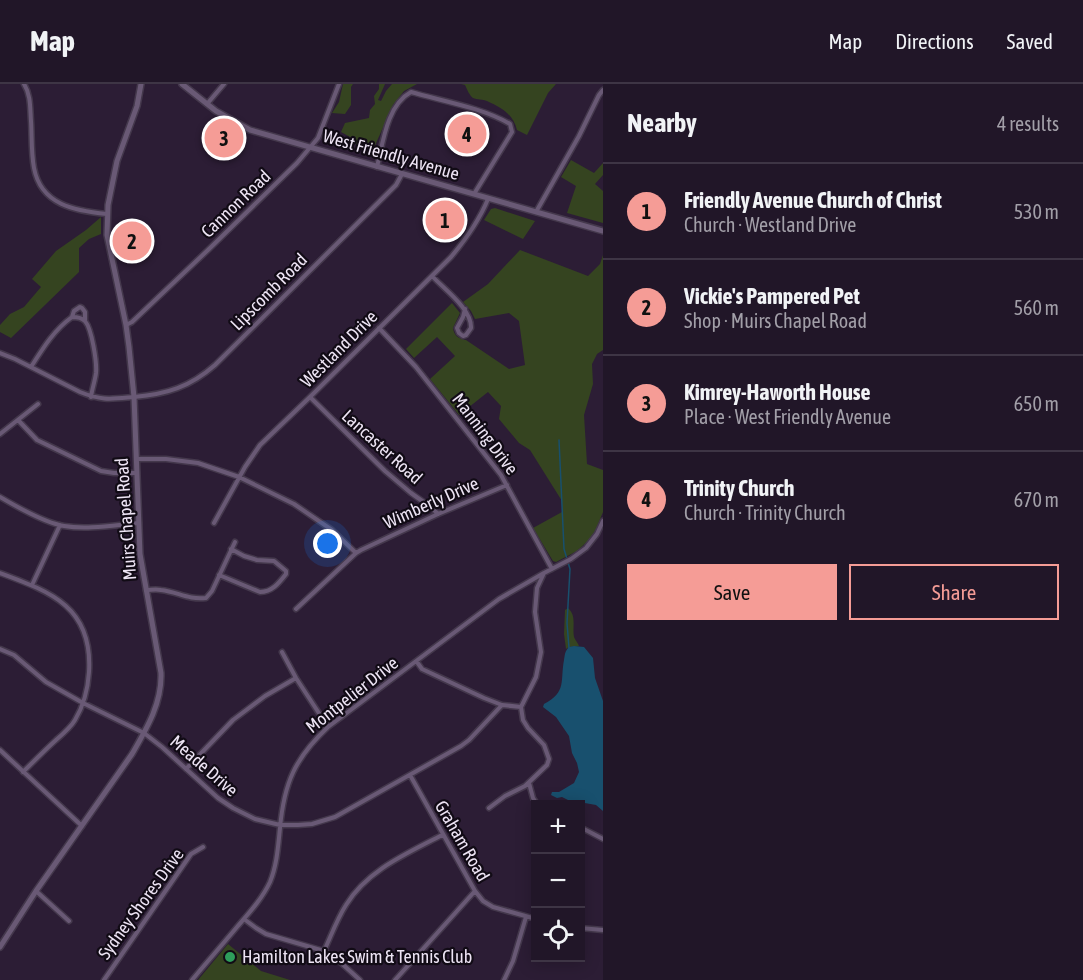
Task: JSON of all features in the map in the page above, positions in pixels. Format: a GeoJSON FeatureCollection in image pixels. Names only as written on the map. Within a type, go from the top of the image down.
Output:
{"type":"FeatureCollection","features":[{"type":"Feature","properties":{"kind":"main road","name":"West Friendly Avenue"},"geometry":{"type":"LineString","coordinates":[[182,84],[216,111],[250,130],[603,231]]}},
{"type":"Feature","properties":{"kind":"main road","name":"Muirs Chapel Road"},"geometry":{"type":"LineString","coordinates":[[0,947],[36,891],[132,754],[158,700],[161,681],[140,554],[134,397],[126,325],[106,235],[107,214],[117,161],[137,106],[140,85]]}},
{"type":"Feature","properties":{"kind":"street"},"geometry":{"type":"LineString","coordinates":[[24,84],[29,96],[33,164],[42,187],[61,205],[107,214]]}},
{"type":"Feature","properties":{"kind":"street"},"geometry":{"type":"LineString","coordinates":[[207,104],[224,84]]}},
{"type":"Feature","properties":{"kind":"street","name":"Cannon Road"},"geometry":{"type":"LineString","coordinates":[[126,325],[132,322],[208,250],[297,163],[318,138],[339,84]]}},
{"type":"Feature","properties":{"kind":"street"},"geometry":{"type":"LineString","coordinates":[[536,212],[603,90]]}},
{"type":"Feature","properties":{"kind":"street"},"geometry":{"type":"LineString","coordinates":[[377,167],[390,117],[394,107],[405,96],[411,92],[447,101],[510,124],[512,132],[474,195]]}},
{"type":"Feature","properties":{"kind":"street","name":"Lipscomb Road"},"geometry":{"type":"LineString","coordinates":[[91,397],[105,400],[154,395],[182,386],[203,375],[396,185],[402,174]]}},
{"type":"Feature","properties":{"kind":"street","name":"Westland Drive"},"geometry":{"type":"LineString","coordinates":[[214,523],[239,477],[260,445],[451,257],[480,217],[488,199]]}},
{"type":"Feature","properties":{"kind":"street"},"geometry":{"type":"LineString","coordinates":[[432,276],[465,309],[470,317],[470,331],[463,336],[457,328],[465,309]]}},
{"type":"Feature","properties":{"kind":"street"},"geometry":{"type":"LineString","coordinates":[[31,367],[44,346],[72,317],[76,308],[82,308],[86,312],[85,321]]}},
{"type":"Feature","properties":{"kind":"street"},"geometry":{"type":"LineString","coordinates":[[0,353],[91,397],[96,373],[95,353],[85,321],[72,317]]}},
{"type":"Feature","properties":{"kind":"street","name":"Manning Drive"},"geometry":{"type":"LineString","coordinates":[[379,328],[416,367],[501,475],[552,569]]}},
{"type":"Feature","properties":{"kind":"street","name":"Lancaster Road"},"geometry":{"type":"LineString","coordinates":[[310,397],[386,471],[438,514]]}},
{"type":"Feature","properties":{"kind":"street"},"geometry":{"type":"LineString","coordinates":[[0,434],[38,404]]}},
{"type":"Feature","properties":{"kind":"street"},"geometry":{"type":"LineString","coordinates":[[18,420],[37,440],[92,467],[114,473],[137,473]]}},
{"type":"Feature","properties":{"kind":"street"},"geometry":{"type":"LineString","coordinates":[[137,459],[165,459],[198,463],[239,477],[294,504],[332,530],[356,553],[296,609]]}},
{"type":"Feature","properties":{"kind":"street","name":"Wimberly Drive"},"geometry":{"type":"LineString","coordinates":[[356,553],[438,514],[507,485]]}},
{"type":"Feature","properties":{"kind":"street"},"geometry":{"type":"LineString","coordinates":[[0,497],[30,513],[60,525],[82,527],[139,523]]}},
{"type":"Feature","properties":{"kind":"street","name":"Montpelier Drive"},"geometry":{"type":"LineString","coordinates":[[192,980],[262,897],[277,860],[283,800],[291,776],[309,746],[328,727],[499,599],[571,559],[586,548],[597,534],[603,521]]}},
{"type":"Feature","properties":{"kind":"street"},"geometry":{"type":"LineString","coordinates":[[32,585],[60,525]]}},
{"type":"Feature","properties":{"kind":"street"},"geometry":{"type":"LineString","coordinates":[[146,590],[160,590],[197,599],[206,598],[212,591],[235,542]]}},
{"type":"Feature","properties":{"kind":"street"},"geometry":{"type":"LineString","coordinates":[[219,575],[260,592],[266,592],[286,574],[286,571],[274,561],[257,560],[231,549]]}},
{"type":"Feature","properties":{"kind":"street"},"geometry":{"type":"LineString","coordinates":[[0,573],[32,585],[53,595],[63,603],[80,623],[90,658],[89,684],[75,721],[23,772]]}},
{"type":"Feature","properties":{"kind":"street"},"geometry":{"type":"LineString","coordinates":[[489,808],[529,783],[547,765],[549,759],[544,745],[523,720],[521,707],[536,677],[539,664],[541,652],[535,612],[537,588],[544,573]]}},
{"type":"Feature","properties":{"kind":"street","name":"Meade Drive"},"geometry":{"type":"LineString","coordinates":[[0,649],[14,655],[46,682],[144,733],[218,798],[233,808],[255,819],[280,825],[312,824],[335,817],[469,740],[502,705]]}},
{"type":"Feature","properties":{"kind":"street"},"geometry":{"type":"LineString","coordinates":[[282,652],[328,727]]}},
{"type":"Feature","properties":{"kind":"street"},"geometry":{"type":"LineString","coordinates":[[417,662],[422,669],[431,674],[484,698],[502,705],[521,707]]}},
{"type":"Feature","properties":{"kind":"street"},"geometry":{"type":"LineString","coordinates":[[186,769],[233,720],[265,696],[296,678]]}},
{"type":"Feature","properties":{"kind":"street"},"geometry":{"type":"LineString","coordinates":[[0,750],[81,826]]}},
{"type":"Feature","properties":{"kind":"street","name":"Graham Road"},"geometry":{"type":"LineString","coordinates":[[410,775],[442,835],[483,901],[493,907],[531,918]]}},
{"type":"Feature","properties":{"kind":"street"},"geometry":{"type":"LineString","coordinates":[[529,783],[534,800]]}},
{"type":"Feature","properties":{"kind":"street"},"geometry":{"type":"LineString","coordinates":[[585,830],[603,839]]}},
{"type":"Feature","properties":{"kind":"street"},"geometry":{"type":"LineString","coordinates":[[324,951],[345,906],[363,883],[388,864],[442,835]]}},
{"type":"Feature","properties":{"kind":"street","name":"Sydney Shores Drive"},"geometry":{"type":"LineString","coordinates":[[104,980],[191,854],[203,847]]}},
{"type":"Feature","properties":{"kind":"street"},"geometry":{"type":"LineString","coordinates":[[36,891],[69,921]]}},
{"type":"Feature","properties":{"kind":"street"},"geometry":{"type":"LineString","coordinates":[[395,980],[475,891]]}},
{"type":"Feature","properties":{"kind":"street"},"geometry":{"type":"LineString","coordinates":[[512,980],[505,978],[513,961],[526,917]]}},
{"type":"Feature","properties":{"kind":"street"},"geometry":{"type":"LineString","coordinates":[[244,919],[266,934],[324,951],[360,980]]}},
{"type":"Feature","properties":{"kind":"street"},"geometry":{"type":"LineString","coordinates":[[585,928],[603,930]]}},
{"type":"Feature","properties":{"kind":"green space"},"geometry":{"type":"Polygon","coordinates":[[[343,84],[353,84],[351,105],[345,114],[332,113],[339,102],[343,84]]]}},
{"type":"Feature","properties":{"kind":"green space"},"geometry":{"type":"Polygon","coordinates":[[[379,84],[385,84],[378,100],[381,101],[392,84],[417,84],[404,91],[393,105],[373,150],[357,146],[352,138],[341,132],[345,123],[369,118],[370,110],[375,104],[374,96],[379,89],[379,84]]]}},
{"type":"Feature","properties":{"kind":"green space"},"geometry":{"type":"Polygon","coordinates":[[[461,84],[556,84],[548,93],[527,135],[517,130],[513,120],[506,112],[487,101],[473,98],[465,85],[461,84]]]}},
{"type":"Feature","properties":{"kind":"green space"},"geometry":{"type":"Polygon","coordinates":[[[571,160],[594,173],[603,163],[603,175],[595,184],[603,191],[603,223],[567,213],[576,186],[561,177],[571,160]]]}},
{"type":"Feature","properties":{"kind":"green space"},"geometry":{"type":"Polygon","coordinates":[[[495,208],[535,221],[523,239],[484,220],[491,209],[495,208]]]}},
{"type":"Feature","properties":{"kind":"green space"},"geometry":{"type":"Polygon","coordinates":[[[101,217],[101,234],[89,239],[79,248],[79,272],[11,338],[0,332],[0,325],[10,314],[24,307],[41,287],[32,279],[56,251],[101,217]]]}},
{"type":"Feature","properties":{"kind":"green space"},"geometry":{"type":"Polygon","coordinates":[[[520,250],[588,276],[600,264],[603,255],[603,350],[597,354],[592,364],[593,384],[584,415],[587,464],[603,470],[603,512],[591,538],[577,551],[556,562],[553,561],[533,528],[562,512],[562,501],[530,450],[519,443],[499,419],[501,406],[488,392],[459,415],[430,379],[455,356],[437,337],[414,358],[406,349],[452,303],[460,313],[453,328],[457,337],[466,340],[509,369],[525,365],[519,321],[509,313],[475,319],[463,302],[488,284],[520,250]]]}},
{"type":"Feature","properties":{"kind":"green space"},"geometry":{"type":"Polygon","coordinates":[[[568,608],[574,622],[574,637],[579,646],[566,649],[565,610],[568,608]]]}},
{"type":"Feature","properties":{"kind":"green space","name":"Hamilton Lakes Swim & Tennis Club"},"geometry":{"type":"Polygon","coordinates":[[[228,944],[261,971],[290,980],[198,980],[228,944]]]}},
{"type":"Feature","properties":{"kind":"water"},"geometry":{"type":"Polygon","coordinates":[[[569,647],[584,647],[593,658],[595,678],[603,701],[603,811],[596,805],[585,803],[585,800],[568,800],[551,795],[552,792],[559,792],[574,783],[579,772],[569,736],[556,717],[543,707],[559,690],[565,653],[569,647]]]}},
{"type":"Feature","properties":{"kind":"waterway"},"geometry":{"type":"LineString","coordinates":[[559,440],[564,549],[570,569],[567,623],[569,648]]}},
{"type":"Feature","properties":{"kind":"place","name":"Trinity Church"},"geometry":{"type":"Point","coordinates":[467,134]}},
{"type":"Feature","properties":{"kind":"place","name":"Kimrey-Haworth House"},"geometry":{"type":"Point","coordinates":[224,138]}},
{"type":"Feature","properties":{"kind":"place","name":"Friendly Avenue Church of Christ"},"geometry":{"type":"Point","coordinates":[445,220]}},
{"type":"Feature","properties":{"kind":"place","name":"Vickie's Pampered Pet"},"geometry":{"type":"Point","coordinates":[132,241]}},
{"type":"Feature","properties":{"kind":"place","name":"Hamilton Lakes Swim & Tennis Club"},"geometry":{"type":"Point","coordinates":[230,957]}}]}
